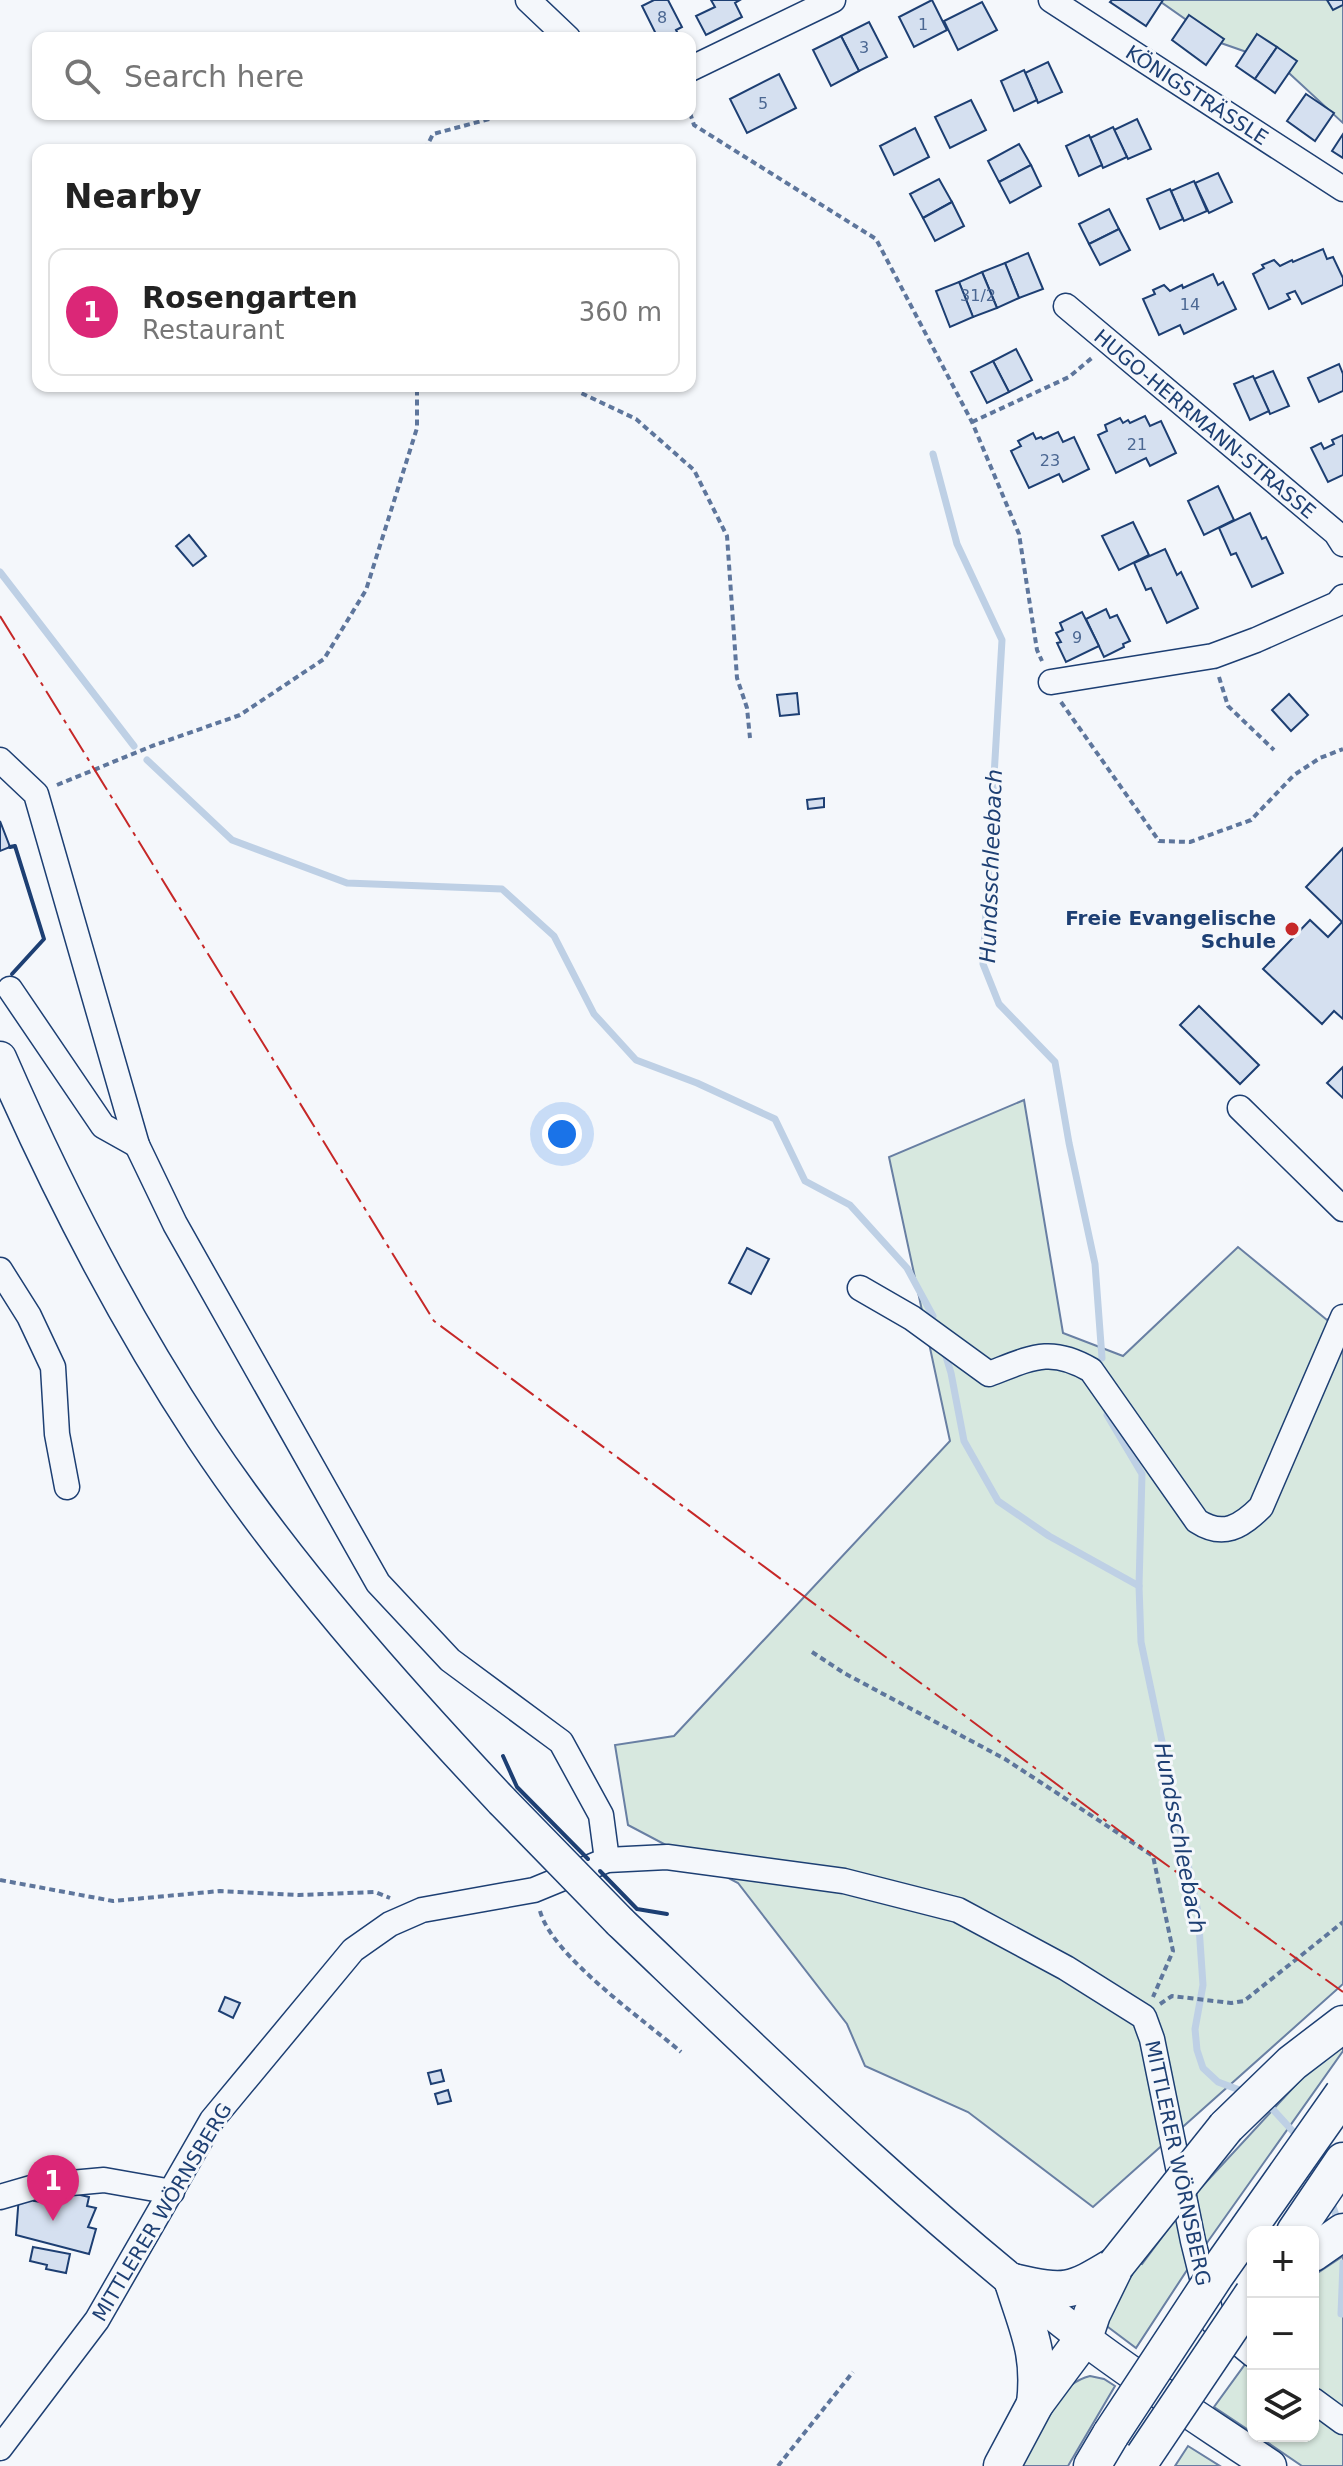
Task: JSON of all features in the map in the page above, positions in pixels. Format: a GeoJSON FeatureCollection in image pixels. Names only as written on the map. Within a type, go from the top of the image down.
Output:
{"type":"FeatureCollection","features":[{"type":"Feature","properties":{"kind":"highway"},"geometry":{"type":"LineString","coordinates":[[1002,2466],[1035,2404],[1084,2338],[1116,2265],[1226,2127],[1292,2063],[1343,2024]]}},
{"type":"Feature","properties":{"kind":"highway"},"geometry":{"type":"LineString","coordinates":[[1092,2466],[1207,2289],[1343,2094]]}},
{"type":"Feature","properties":{"kind":"highway"},"geometry":{"type":"LineString","coordinates":[[1299,2226],[1343,2161]]}},
{"type":"Feature","properties":{"kind":"highway"},"geometry":{"type":"LineString","coordinates":[[1319,2249],[1343,2232]]}},
{"type":"Feature","properties":{"kind":"highway"},"geometry":{"type":"LineString","coordinates":[[1013,2282],[1053,2291],[1082,2285],[1116,2265]]}},
{"type":"Feature","properties":{"kind":"highway"},"geometry":{"type":"LineString","coordinates":[[1013,2282],[1036,2350],[1038,2377],[1035,2404]]}},
{"type":"Feature","properties":{"kind":"highway"},"geometry":{"type":"LineString","coordinates":[[1141,2461],[1250,2298]]}},
{"type":"Feature","properties":{"kind":"highway"},"geometry":{"type":"LineString","coordinates":[[1194,2382],[1233,2349],[1247,2329]]}},
{"type":"Feature","properties":{"kind":"main road"},"geometry":{"type":"LineString","coordinates":[[0,1058],[51,1173],[87,1242],[202,1437],[316,1590],[433,1727],[620,1922],[858,2145],[1013,2282],[1084,2338],[1270,2466]]}},
{"type":"Feature","properties":{"kind":"street"},"geometry":{"type":"LineString","coordinates":[[528,0],[562,32]]}},
{"type":"Feature","properties":{"kind":"street"},"geometry":{"type":"LineString","coordinates":[[696,66],[833,0]]}},
{"type":"Feature","properties":{"kind":"street","name":"KÖNIGSTRÄSSLE"},"geometry":{"type":"LineString","coordinates":[[1051,0],[1343,189]]}},
{"type":"Feature","properties":{"kind":"street","name":"HUGO-HERRMANN-STRASSE"},"geometry":{"type":"LineString","coordinates":[[1066,306],[1336,533],[1343,544]]}},
{"type":"Feature","properties":{"kind":"street"},"geometry":{"type":"LineString","coordinates":[[1051,682],[1213,656],[1337,604],[1343,597]]}},
{"type":"Feature","properties":{"kind":"street"},"geometry":{"type":"LineString","coordinates":[[0,760],[36,794],[137,1145],[175,1224],[378,1583],[450,1660],[561,1742],[601,1815],[607,1860]]}},
{"type":"Feature","properties":{"kind":"street"},"geometry":{"type":"LineString","coordinates":[[10,989],[103,1126],[137,1145]]}},
{"type":"Feature","properties":{"kind":"street"},"geometry":{"type":"LineString","coordinates":[[1240,1108],[1343,1209]]}},
{"type":"Feature","properties":{"kind":"street"},"geometry":{"type":"LineString","coordinates":[[0,1270],[29,1316],[53,1367],[57,1434],[67,1487]]}},
{"type":"Feature","properties":{"kind":"street"},"geometry":{"type":"LineString","coordinates":[[860,1288],[912,1318],[989,1374],[1044,1356],[1070,1358],[1091,1370],[1197,1521],[1209,1529],[1223,1530],[1249,1519],[1261,1507],[1343,1317]]}},
{"type":"Feature","properties":{"kind":"street","name":"MITTLERER WÖRNSBERG"},"geometry":{"type":"LineString","coordinates":[[0,2448],[97,2320],[212,2120],[353,1950],[390,1924],[422,1910],[534,1890],[607,1860],[667,1857],[754,1867],[844,1881],[958,1910],[1066,1968],[1144,2017],[1152,2039],[1193,2241],[1213,2322],[1247,2350]]}},
{"type":"Feature","properties":{"kind":"street"},"geometry":{"type":"LineString","coordinates":[[0,2197],[38,2186],[104,2180],[172,2192]]}},
{"type":"Feature","properties":{"kind":"street"},"geometry":{"type":"LineString","coordinates":[[1319,2404],[1343,2422]]}},
{"type":"Feature","properties":{"kind":"path"},"geometry":{"type":"LineString","coordinates":[[428,144],[433,134],[486,120]]}},
{"type":"Feature","properties":{"kind":"path"},"geometry":{"type":"LineString","coordinates":[[692,120],[694,125],[876,239],[972,422],[1019,534],[1037,650],[1051,682],[1062,704],[1159,841],[1190,842],[1251,820],[1294,775],[1320,758],[1343,749]]}},
{"type":"Feature","properties":{"kind":"path"},"geometry":{"type":"LineString","coordinates":[[972,422],[1069,377],[1109,344]]}},
{"type":"Feature","properties":{"kind":"path"},"geometry":{"type":"LineString","coordinates":[[36,794],[152,746],[240,715],[324,659],[366,590],[417,428],[417,392]]}},
{"type":"Feature","properties":{"kind":"path"},"geometry":{"type":"LineString","coordinates":[[579,392],[636,419],[694,470],[727,536],[737,678],[747,708],[750,738]]}},
{"type":"Feature","properties":{"kind":"path"},"geometry":{"type":"LineString","coordinates":[[1213,656],[1228,706],[1274,750]]}},
{"type":"Feature","properties":{"kind":"path"},"geometry":{"type":"LineString","coordinates":[[812,1652],[844,1673],[1005,1759],[1153,1856],[1173,1951],[1144,2017]]}},
{"type":"Feature","properties":{"kind":"path"},"geometry":{"type":"LineString","coordinates":[[0,1880],[113,1901],[220,1891],[299,1895],[375,1892],[422,1910]]}},
{"type":"Feature","properties":{"kind":"path"},"geometry":{"type":"LineString","coordinates":[[534,1890],[543,1925],[563,1952],[681,2052]]}},
{"type":"Feature","properties":{"kind":"path"},"geometry":{"type":"LineString","coordinates":[[1144,2017],[1172,1996],[1231,2003],[1244,2001],[1343,1922]]}},
{"type":"Feature","properties":{"kind":"path"},"geometry":{"type":"LineString","coordinates":[[778,2466],[853,2372]]}},
{"type":"Feature","properties":{"kind":"shaded area"},"geometry":{"type":"Polygon","coordinates":[[[1158,0],[1343,0],[1343,123],[1278,63],[1218,42],[1158,0]]]}},
{"type":"Feature","properties":{"kind":"shaded area"},"geometry":{"type":"Polygon","coordinates":[[[1024,1100],[1063,1333],[1123,1356],[1238,1247],[1327,1320],[1343,1307],[1343,1984],[1093,2207],[968,2112],[865,2066],[847,2024],[738,1883],[628,1825],[615,1745],[674,1736],[950,1441],[889,1157],[1024,1100]]]}},
{"type":"Feature","properties":{"kind":"shaded area"},"geometry":{"type":"Polygon","coordinates":[[[1343,2040],[1343,2051],[1204,2247],[1196,2193],[1304,2076],[1343,2040]]]}},
{"type":"Feature","properties":{"kind":"shaded area"},"geometry":{"type":"Polygon","coordinates":[[[1177,2217],[1191,2264],[1136,2348],[1104,2324],[1136,2262],[1142,2264],[1177,2217]]]}},
{"type":"Feature","properties":{"kind":"shaded area"},"geometry":{"type":"Polygon","coordinates":[[[1343,2256],[1343,2411],[1319,2393],[1319,2272],[1343,2256]]]}},
{"type":"Feature","properties":{"kind":"shaded area"},"geometry":{"type":"Polygon","coordinates":[[[1246,2363],[1247,2364],[1247,2429],[1214,2407],[1246,2363]]]}},
{"type":"Feature","properties":{"kind":"shaded area"},"geometry":{"type":"Polygon","coordinates":[[[1090,2376],[1104,2379],[1115,2386],[1068,2466],[1021,2466],[1056,2400],[1077,2381],[1090,2376]]]}},
{"type":"Feature","properties":{"kind":"shaded area"},"geometry":{"type":"Polygon","coordinates":[[[1319,2413],[1343,2430],[1343,2466],[1302,2466],[1267,2442],[1319,2442],[1319,2413]]]}},
{"type":"Feature","properties":{"kind":"shaded area"},"geometry":{"type":"Polygon","coordinates":[[[1188,2446],[1220,2466],[1175,2466],[1188,2446]]]}},
{"type":"Feature","properties":{"kind":"building"},"geometry":{"type":"Polygon","coordinates":[[[654,0],[668,0],[682,27],[677,32],[655,32],[642,6],[654,0]]]}},
{"type":"Feature","properties":{"kind":"building"},"geometry":{"type":"Polygon","coordinates":[[[711,0],[740,0],[735,3],[742,17],[706,35],[696,16],[715,7],[711,0]]]}},
{"type":"Feature","properties":{"kind":"building"},"geometry":{"type":"Polygon","coordinates":[[[932,0],[947,30],[914,47],[899,17],[932,0]]]}},
{"type":"Feature","properties":{"kind":"building"},"geometry":{"type":"Polygon","coordinates":[[[1163,0],[1146,26],[1110,2],[1163,0]]]}},
{"type":"Feature","properties":{"kind":"building"},"geometry":{"type":"Polygon","coordinates":[[[1327,0],[1343,0],[1343,5],[1333,10],[1327,0]]]}},
{"type":"Feature","properties":{"kind":"building"},"geometry":{"type":"Polygon","coordinates":[[[982,2],[997,30],[958,50],[944,21],[982,2]]]}},
{"type":"Feature","properties":{"kind":"building"},"geometry":{"type":"Polygon","coordinates":[[[1189,15],[1224,39],[1206,65],[1172,40],[1189,15]]]}},
{"type":"Feature","properties":{"kind":"building"},"geometry":{"type":"Polygon","coordinates":[[[869,22],[887,57],[859,71],[841,36],[869,22]]]}},
{"type":"Feature","properties":{"kind":"building"},"geometry":{"type":"Polygon","coordinates":[[[1257,34],[1277,47],[1255,79],[1236,66],[1257,34]]]}},
{"type":"Feature","properties":{"kind":"building"},"geometry":{"type":"Polygon","coordinates":[[[841,36],[859,71],[831,86],[813,50],[841,36]]]}},
{"type":"Feature","properties":{"kind":"building"},"geometry":{"type":"Polygon","coordinates":[[[1277,47],[1297,61],[1275,93],[1255,79],[1277,47]]]}},
{"type":"Feature","properties":{"kind":"building"},"geometry":{"type":"Polygon","coordinates":[[[1048,62],[1062,92],[1038,103],[1025,73],[1048,62]]]}},
{"type":"Feature","properties":{"kind":"building"},"geometry":{"type":"Polygon","coordinates":[[[1024,70],[1037,100],[1014,111],[1001,81],[1024,70]]]}},
{"type":"Feature","properties":{"kind":"building"},"geometry":{"type":"Polygon","coordinates":[[[779,74],[796,108],[747,133],[730,99],[779,74]]]}},
{"type":"Feature","properties":{"kind":"building"},"geometry":{"type":"Polygon","coordinates":[[[1306,94],[1334,113],[1315,141],[1287,121],[1306,94]]]}},
{"type":"Feature","properties":{"kind":"building"},"geometry":{"type":"Polygon","coordinates":[[[971,100],[986,130],[950,148],[935,117],[971,100]]]}},
{"type":"Feature","properties":{"kind":"building"},"geometry":{"type":"Polygon","coordinates":[[[1137,119],[1151,149],[1128,159],[1114,130],[1137,119]]]}},
{"type":"Feature","properties":{"kind":"building"},"geometry":{"type":"Polygon","coordinates":[[[1113,127],[1127,157],[1103,168],[1090,138],[1113,127]]]}},
{"type":"Feature","properties":{"kind":"building"},"geometry":{"type":"Polygon","coordinates":[[[915,128],[929,157],[894,175],[880,146],[915,128]]]}},
{"type":"Feature","properties":{"kind":"building"},"geometry":{"type":"Polygon","coordinates":[[[1343,134],[1343,158],[1332,151],[1343,134]]]}},
{"type":"Feature","properties":{"kind":"building"},"geometry":{"type":"Polygon","coordinates":[[[1089,135],[1102,165],[1079,176],[1066,146],[1089,135]]]}},
{"type":"Feature","properties":{"kind":"building"},"geometry":{"type":"Polygon","coordinates":[[[1019,144],[1031,165],[999,182],[988,161],[1019,144]]]}},
{"type":"Feature","properties":{"kind":"building"},"geometry":{"type":"Polygon","coordinates":[[[1031,165],[1041,186],[1010,203],[999,182],[1031,165]]]}},
{"type":"Feature","properties":{"kind":"building"},"geometry":{"type":"Polygon","coordinates":[[[1218,173],[1232,202],[1209,213],[1195,183],[1218,173]]]}},
{"type":"Feature","properties":{"kind":"building"},"geometry":{"type":"Polygon","coordinates":[[[939,179],[952,202],[923,218],[910,194],[939,179]]]}},
{"type":"Feature","properties":{"kind":"building"},"geometry":{"type":"Polygon","coordinates":[[[1194,181],[1207,211],[1184,221],[1171,191],[1194,181]]]}},
{"type":"Feature","properties":{"kind":"building"},"geometry":{"type":"Polygon","coordinates":[[[1170,189],[1183,219],[1160,229],[1147,199],[1170,189]]]}},
{"type":"Feature","properties":{"kind":"building"},"geometry":{"type":"Polygon","coordinates":[[[952,202],[964,226],[935,241],[923,218],[952,202]]]}},
{"type":"Feature","properties":{"kind":"building"},"geometry":{"type":"Polygon","coordinates":[[[1109,209],[1119,229],[1089,244],[1079,224],[1109,209]]]}},
{"type":"Feature","properties":{"kind":"building"},"geometry":{"type":"Polygon","coordinates":[[[1119,229],[1130,250],[1100,265],[1089,244],[1119,229]]]}},
{"type":"Feature","properties":{"kind":"building"},"geometry":{"type":"Polygon","coordinates":[[[1323,249],[1327,259],[1333,257],[1343,285],[1302,304],[1295,291],[1287,294],[1290,299],[1269,309],[1253,274],[1264,268],[1262,265],[1274,260],[1280,266],[1323,249]]]}},
{"type":"Feature","properties":{"kind":"building"},"geometry":{"type":"Polygon","coordinates":[[[1028,253],[1043,289],[1019,298],[1005,263],[1028,253]]]}},
{"type":"Feature","properties":{"kind":"building"},"geometry":{"type":"Polygon","coordinates":[[[1005,263],[1019,298],[997,308],[982,272],[1005,263]]]}},
{"type":"Feature","properties":{"kind":"building"},"geometry":{"type":"Polygon","coordinates":[[[982,272],[997,308],[973,317],[959,282],[982,272]]]}},
{"type":"Feature","properties":{"kind":"building"},"geometry":{"type":"Polygon","coordinates":[[[1213,274],[1218,285],[1223,282],[1236,309],[1184,334],[1180,325],[1159,335],[1143,299],[1155,294],[1153,290],[1164,285],[1170,291],[1213,274]]]}},
{"type":"Feature","properties":{"kind":"building"},"geometry":{"type":"Polygon","coordinates":[[[959,282],[973,317],[950,327],[936,291],[959,282]]]}},
{"type":"Feature","properties":{"kind":"building"},"geometry":{"type":"Polygon","coordinates":[[[1016,349],[1032,380],[1009,392],[993,361],[1016,349]]]}},
{"type":"Feature","properties":{"kind":"building"},"geometry":{"type":"Polygon","coordinates":[[[993,361],[1009,392],[987,403],[971,372],[993,361]]]}},
{"type":"Feature","properties":{"kind":"building"},"geometry":{"type":"Polygon","coordinates":[[[1339,364],[1343,374],[1343,391],[1319,402],[1308,378],[1339,364]]]}},
{"type":"Feature","properties":{"kind":"building"},"geometry":{"type":"Polygon","coordinates":[[[1273,371],[1289,406],[1270,414],[1254,379],[1273,371]]]}},
{"type":"Feature","properties":{"kind":"building"},"geometry":{"type":"Polygon","coordinates":[[[1253,376],[1269,411],[1250,420],[1234,384],[1253,376]]]}},
{"type":"Feature","properties":{"kind":"building"},"geometry":{"type":"Polygon","coordinates":[[[1145,416],[1150,426],[1161,421],[1176,453],[1150,466],[1146,458],[1116,473],[1098,435],[1107,431],[1105,425],[1120,418],[1123,423],[1128,420],[1130,423],[1145,416]]]}},
{"type":"Feature","properties":{"kind":"building"},"geometry":{"type":"Polygon","coordinates":[[[1058,432],[1063,442],[1074,437],[1089,469],[1063,482],[1059,474],[1029,488],[1011,451],[1021,446],[1018,441],[1033,433],[1036,439],[1043,439],[1058,432]]]}},
{"type":"Feature","properties":{"kind":"building"},"geometry":{"type":"Polygon","coordinates":[[[1343,435],[1343,475],[1328,482],[1311,448],[1321,443],[1324,449],[1334,444],[1332,440],[1343,435]]]}},
{"type":"Feature","properties":{"kind":"building"},"geometry":{"type":"Polygon","coordinates":[[[1218,486],[1234,520],[1204,535],[1188,501],[1218,486]]]}},
{"type":"Feature","properties":{"kind":"building"},"geometry":{"type":"Polygon","coordinates":[[[1250,513],[1262,539],[1266,537],[1283,573],[1252,587],[1236,553],[1231,555],[1219,528],[1250,513]]]}},
{"type":"Feature","properties":{"kind":"building"},"geometry":{"type":"Polygon","coordinates":[[[1133,522],[1149,555],[1119,570],[1102,536],[1133,522]]]}},
{"type":"Feature","properties":{"kind":"building"},"geometry":{"type":"Polygon","coordinates":[[[189,535],[206,556],[193,566],[176,546],[189,535]]]}},
{"type":"Feature","properties":{"kind":"building"},"geometry":{"type":"Polygon","coordinates":[[[1165,549],[1177,575],[1181,572],[1198,608],[1167,623],[1151,588],[1146,590],[1134,563],[1165,549]]]}},
{"type":"Feature","properties":{"kind":"building"},"geometry":{"type":"Polygon","coordinates":[[[1106,609],[1110,618],[1117,615],[1130,641],[1104,657],[1086,619],[1106,609]]]}},
{"type":"Feature","properties":{"kind":"building"},"geometry":{"type":"Polygon","coordinates":[[[1082,612],[1099,646],[1066,662],[1056,633],[1063,630],[1060,623],[1082,612]]]}},
{"type":"Feature","properties":{"kind":"building"},"geometry":{"type":"Polygon","coordinates":[[[797,693],[799,714],[780,716],[777,695],[797,693]]]}},
{"type":"Feature","properties":{"kind":"building"},"geometry":{"type":"Polygon","coordinates":[[[1289,694],[1308,715],[1291,731],[1272,710],[1289,694]]]}},
{"type":"Feature","properties":{"kind":"building"},"geometry":{"type":"Polygon","coordinates":[[[824,798],[824,807],[808,809],[807,800],[824,798]]]}},
{"type":"Feature","properties":{"kind":"building"},"geometry":{"type":"Polygon","coordinates":[[[0,821],[10,847],[0,851],[0,821]]]}},
{"type":"Feature","properties":{"kind":"building"},"geometry":{"type":"Polygon","coordinates":[[[1343,848],[1343,1019],[1334,1011],[1322,1024],[1263,969],[1310,920],[1328,937],[1342,922],[1306,887],[1343,848]]]}},
{"type":"Feature","properties":{"kind":"building"},"geometry":{"type":"Polygon","coordinates":[[[1199,1006],[1259,1065],[1240,1084],[1180,1025],[1199,1006]]]}},
{"type":"Feature","properties":{"kind":"building"},"geometry":{"type":"Polygon","coordinates":[[[1343,1067],[1343,1098],[1327,1083],[1343,1067]]]}},
{"type":"Feature","properties":{"kind":"building"},"geometry":{"type":"Polygon","coordinates":[[[747,1248],[769,1259],[751,1294],[729,1283],[747,1248]]]}},
{"type":"Feature","properties":{"kind":"building"},"geometry":{"type":"Polygon","coordinates":[[[225,1997],[240,2003],[233,2018],[219,2011],[225,1997]]]}},
{"type":"Feature","properties":{"kind":"building"},"geometry":{"type":"Polygon","coordinates":[[[441,2070],[444,2081],[431,2084],[428,2073],[441,2070]]]}},
{"type":"Feature","properties":{"kind":"building"},"geometry":{"type":"Polygon","coordinates":[[[448,2090],[451,2101],[438,2104],[435,2094],[448,2090]]]}},
{"type":"Feature","properties":{"kind":"building"},"geometry":{"type":"Polygon","coordinates":[[[63,2187],[89,2197],[87,2206],[96,2208],[88,2227],[96,2229],[89,2254],[16,2235],[19,2195],[34,2196],[34,2201],[60,2205],[63,2187]]]}},
{"type":"Feature","properties":{"kind":"building"},"geometry":{"type":"Polygon","coordinates":[[[33,2247],[70,2254],[66,2273],[46,2269],[47,2265],[30,2261],[33,2247]]]}},
{"type":"Feature","properties":{"kind":"waterway","name":"Hundsschleebach"},"geometry":{"type":"LineString","coordinates":[[933,454],[957,544],[1002,640],[983,964],[999,1004],[1055,1062],[1095,1264],[1102,1358]]}},
{"type":"Feature","properties":{"kind":"waterway"},"geometry":{"type":"LineString","coordinates":[[0,572],[134,746]]}},
{"type":"Feature","properties":{"kind":"waterway"},"geometry":{"type":"LineString","coordinates":[[147,760],[232,840],[347,883],[502,889],[554,936],[594,1014],[636,1060],[697,1083],[775,1119],[805,1181],[850,1205],[907,1268],[933,1316]]}},
{"type":"Feature","properties":{"kind":"waterway"},"geometry":{"type":"LineString","coordinates":[[944,1350],[964,1441],[998,1501],[1049,1536],[1139,1586]]}},
{"type":"Feature","properties":{"kind":"waterway","name":"Hundsschleebach"},"geometry":{"type":"LineString","coordinates":[[1107,1415],[1142,1474],[1141,1642],[1198,1912],[1203,1985],[1195,2029],[1197,2050],[1203,2068],[1218,2082],[1245,2092]]}},
{"type":"Feature","properties":{"kind":"waterway","name":"Hundsschleebach"},"geometry":{"type":"LineString","coordinates":[[1267,2103],[1299,2138]]}},
{"type":"Feature","properties":{"kind":"waterway","name":"Hundsschleebach"},"geometry":{"type":"LineString","coordinates":[[1330,2198],[1339,2224]]}},
{"type":"Feature","properties":{"kind":"waterway","name":"Hundsschleebach"},"geometry":{"type":"LineString","coordinates":[[1343,2263],[1343,2314]]}},
{"type":"Feature","properties":{"kind":"wall"},"geometry":{"type":"LineString","coordinates":[[10,847],[15,846],[44,939],[12,974]]}},
{"type":"Feature","properties":{"kind":"wall"},"geometry":{"type":"LineString","coordinates":[[503,1756],[517,1787],[588,1859]]}},
{"type":"Feature","properties":{"kind":"wall"},"geometry":{"type":"LineString","coordinates":[[600,1871],[637,1909],[667,1914]]}},
{"type":"Feature","properties":{"kind":"power"},"geometry":{"type":"LineString","coordinates":[[0,616],[434,1321],[1121,1832],[1343,1992]]}},
{"type":"Feature","properties":{"kind":"place","name":"Freie Evangelische Schule"},"geometry":{"type":"Point","coordinates":[1292,929]}},
{"type":"Feature","properties":{"kind":"place","name":"Rosengarten"},"geometry":{"type":"Point","coordinates":[53,2221]}}]}
